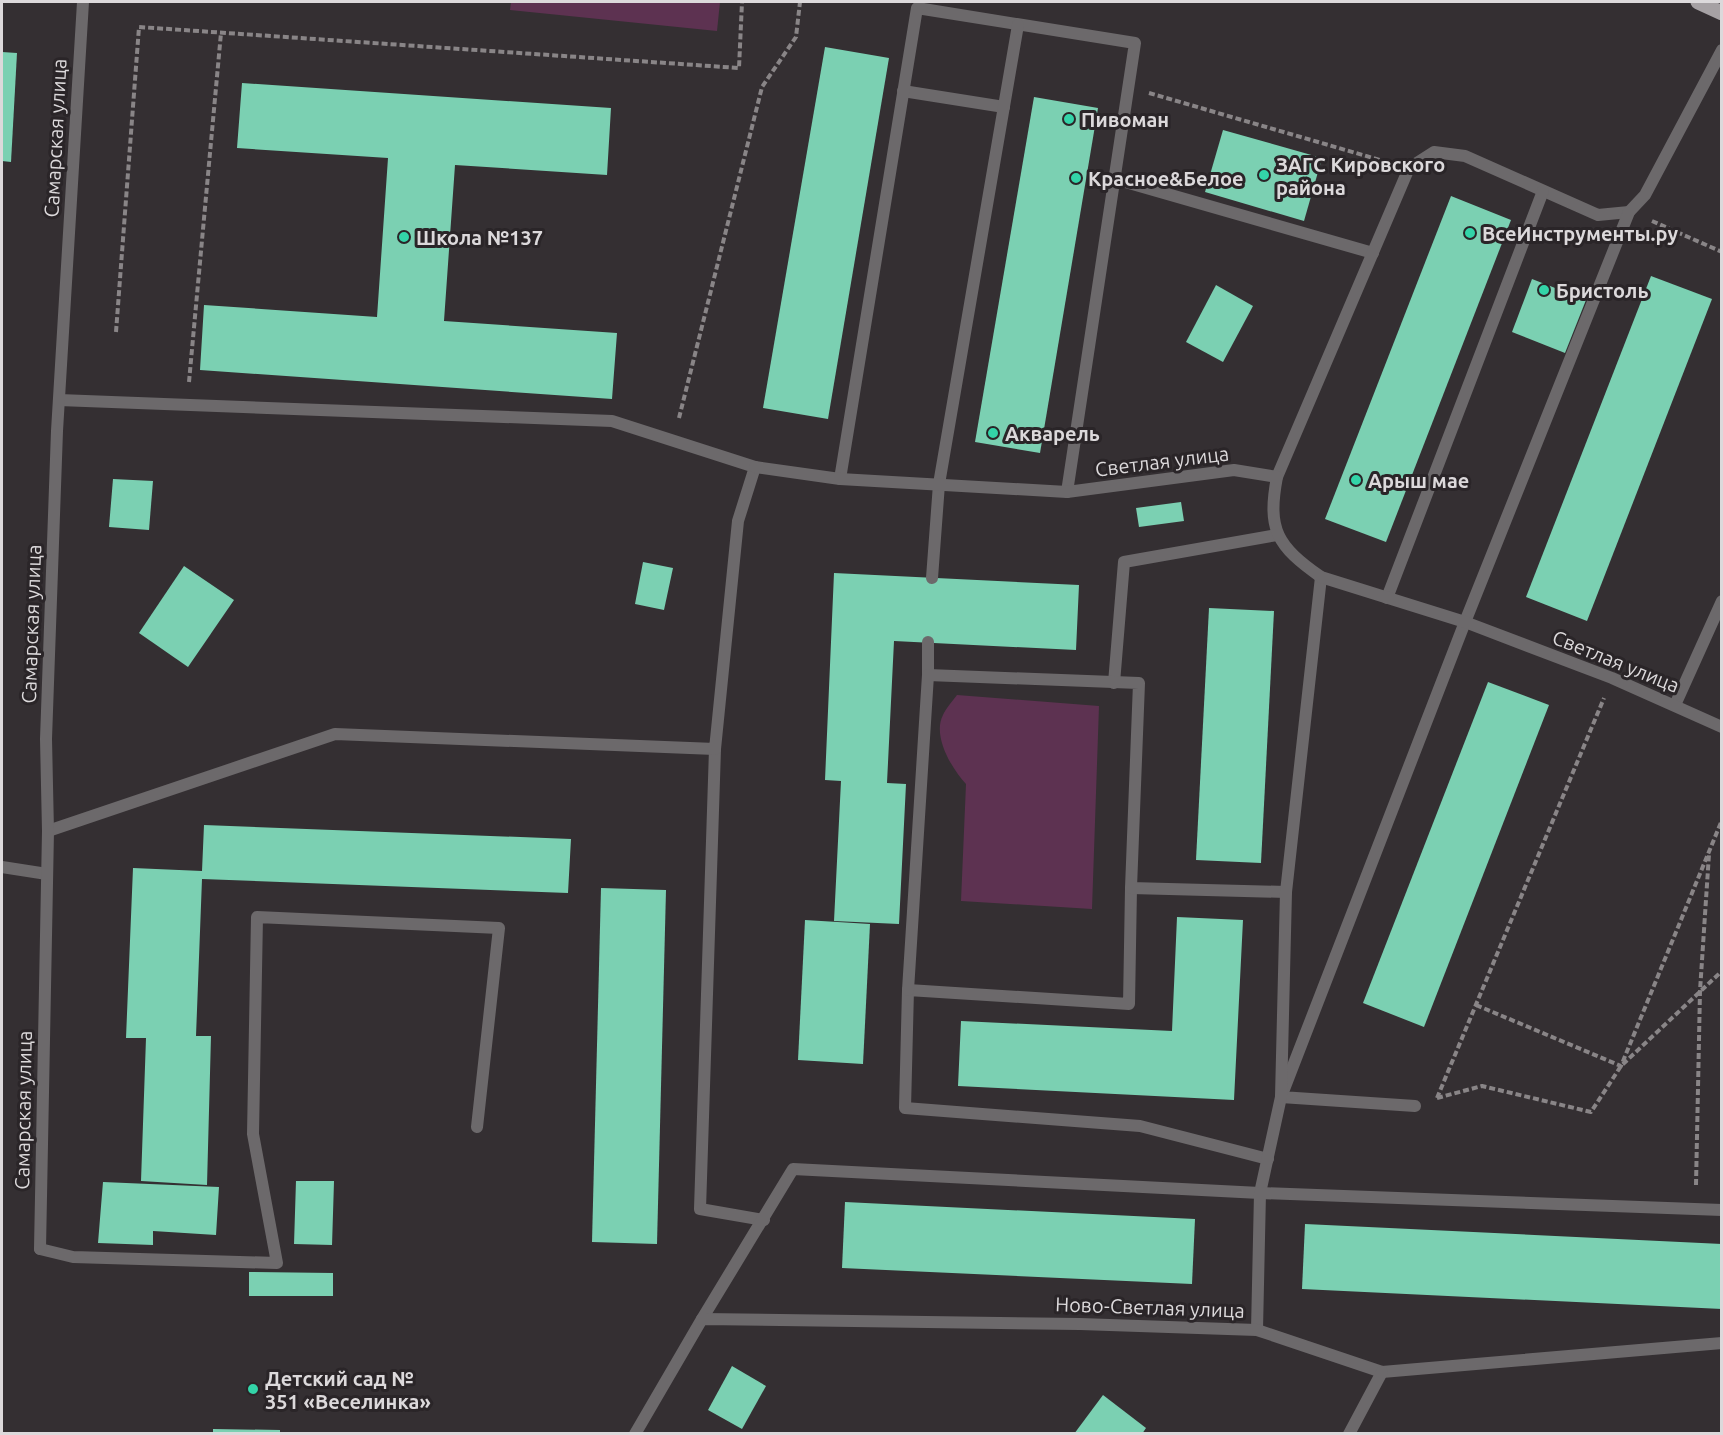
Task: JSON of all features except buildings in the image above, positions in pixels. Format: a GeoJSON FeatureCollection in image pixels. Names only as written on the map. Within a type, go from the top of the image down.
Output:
{"type":"FeatureCollection","features":[{"type":"Feature","properties":{"kind":"main road"},"geometry":{"type":"LineString","coordinates":[[1698,2],[1722,13]]}},
{"type":"Feature","properties":{"kind":"street","name":"Самарская улица"},"geometry":{"type":"LineString","coordinates":[[83,2],[59,400],[46,739],[48,831],[40,1249],[73,1257],[277,1263],[253,1134],[257,917],[499,928],[477,1127]]}},
{"type":"Feature","properties":{"kind":"street"},"geometry":{"type":"LineString","coordinates":[[840,479],[916,8],[1135,43],[1067,492]]}},
{"type":"Feature","properties":{"kind":"street"},"geometry":{"type":"LineString","coordinates":[[932,578],[939,484],[1018,25]]}},
{"type":"Feature","properties":{"kind":"street"},"geometry":{"type":"LineString","coordinates":[[1257,1330],[1260,1193],[1281,1096],[1465,622],[1629,212],[1645,195],[1722,50]]}},
{"type":"Feature","properties":{"kind":"street"},"geometry":{"type":"LineString","coordinates":[[903,91],[1004,107]]}},
{"type":"Feature","properties":{"kind":"street"},"geometry":{"type":"LineString","coordinates":[[1113,682],[1124,562],[1277,535],[1271,507],[1277,477],[1409,168],[1434,152],[1465,156],[1598,215],[1629,212]]}},
{"type":"Feature","properties":{"kind":"street"},"geometry":{"type":"LineString","coordinates":[[1115,178],[1373,253]]}},
{"type":"Feature","properties":{"kind":"street"},"geometry":{"type":"LineString","coordinates":[[1387,598],[1543,191]]}},
{"type":"Feature","properties":{"kind":"street","name":"Светлая улица"},"geometry":{"type":"LineString","coordinates":[[59,400],[612,421],[673,438],[755,467],[840,479],[1067,492],[1234,471],[1277,477]]}},
{"type":"Feature","properties":{"kind":"street"},"geometry":{"type":"LineString","coordinates":[[755,467],[738,521],[715,748],[700,1209],[764,1220]]}},
{"type":"Feature","properties":{"kind":"street","name":"Светлая улица"},"geometry":{"type":"LineString","coordinates":[[1277,535],[1303,564],[1321,577],[1465,622],[1612,678],[1722,727]]}},
{"type":"Feature","properties":{"kind":"street"},"geometry":{"type":"LineString","coordinates":[[1281,1096],[1286,892],[1321,577]]}},
{"type":"Feature","properties":{"kind":"street"},"geometry":{"type":"LineString","coordinates":[[1675,705],[1722,601]]}},
{"type":"Feature","properties":{"kind":"street"},"geometry":{"type":"LineString","coordinates":[[928,642],[928,675],[908,990],[905,1108],[1140,1126],[1268,1159]]}},
{"type":"Feature","properties":{"kind":"street"},"geometry":{"type":"LineString","coordinates":[[908,990],[1129,1004],[1139,683],[928,675]]}},
{"type":"Feature","properties":{"kind":"street"},"geometry":{"type":"LineString","coordinates":[[48,831],[335,734],[715,748]]}},
{"type":"Feature","properties":{"kind":"street"},"geometry":{"type":"LineString","coordinates":[[2,867],[47,874]]}},
{"type":"Feature","properties":{"kind":"street"},"geometry":{"type":"LineString","coordinates":[[1131,888],[1286,892]]}},
{"type":"Feature","properties":{"kind":"street"},"geometry":{"type":"LineString","coordinates":[[1281,1096],[1415,1106]]}},
{"type":"Feature","properties":{"kind":"street"},"geometry":{"type":"LineString","coordinates":[[634,1434],[793,1169],[1260,1193],[1722,1210]]}},
{"type":"Feature","properties":{"kind":"street","name":"Ново-Светлая улица"},"geometry":{"type":"LineString","coordinates":[[702,1319],[1080,1324],[1257,1330],[1382,1372],[1722,1343]]}},
{"type":"Feature","properties":{"kind":"street"},"geometry":{"type":"LineString","coordinates":[[1349,1434],[1382,1372]]}},
{"type":"Feature","properties":{"kind":"path"},"geometry":{"type":"LineString","coordinates":[[116,332],[139,27],[739,68],[742,2]]}},
{"type":"Feature","properties":{"kind":"path"},"geometry":{"type":"LineString","coordinates":[[673,438],[762,87],[796,37],[800,2]]}},
{"type":"Feature","properties":{"kind":"path"},"geometry":{"type":"LineString","coordinates":[[187,405],[221,33]]}},
{"type":"Feature","properties":{"kind":"path"},"geometry":{"type":"LineString","coordinates":[[1128,87],[1409,168]]}},
{"type":"Feature","properties":{"kind":"path"},"geometry":{"type":"LineString","coordinates":[[1629,212],[1722,252]]}},
{"type":"Feature","properties":{"kind":"path"},"geometry":{"type":"LineString","coordinates":[[1436,1099],[1612,678]]}},
{"type":"Feature","properties":{"kind":"path"},"geometry":{"type":"LineString","coordinates":[[1415,1106],[1482,1086],[1591,1112],[1621,1066],[1722,820]]}},
{"type":"Feature","properties":{"kind":"path"},"geometry":{"type":"LineString","coordinates":[[1695,1209],[1700,991],[1709,850]]}},
{"type":"Feature","properties":{"kind":"path"},"geometry":{"type":"LineString","coordinates":[[1621,1066],[1722,970]]}},
{"type":"Feature","properties":{"kind":"path"},"geometry":{"type":"LineString","coordinates":[[1476,1005],[1621,1066]]}},
{"type":"Feature","properties":{"kind":"shaded area"},"geometry":{"type":"Polygon","coordinates":[[[511,2],[720,2],[717,31],[510,10],[511,2]]]}},
{"type":"Feature","properties":{"kind":"shaded area"},"geometry":{"type":"Polygon","coordinates":[[[957,695],[1099,706],[1092,909],[961,901],[966,784],[945,752],[940,733],[943,715],[957,695]]]}},
{"type":"Feature","properties":{"kind":"place","name":"Пивоман"},"geometry":{"type":"Point","coordinates":[1069,119]}},
{"type":"Feature","properties":{"kind":"place","name":"ЗАГС Кировского района"},"geometry":{"type":"Point","coordinates":[1264,175]}},
{"type":"Feature","properties":{"kind":"place","name":"Красное&Белое"},"geometry":{"type":"Point","coordinates":[1076,178]}},
{"type":"Feature","properties":{"kind":"place","name":"ВсеИнструменты.ру"},"geometry":{"type":"Point","coordinates":[1470,233]}},
{"type":"Feature","properties":{"kind":"place","name":"Школа №137"},"geometry":{"type":"Point","coordinates":[404,237]}},
{"type":"Feature","properties":{"kind":"place","name":"Бристоль"},"geometry":{"type":"Point","coordinates":[1544,290]}},
{"type":"Feature","properties":{"kind":"place","name":"Акварель"},"geometry":{"type":"Point","coordinates":[993,433]}},
{"type":"Feature","properties":{"kind":"place","name":"Арыш мае"},"geometry":{"type":"Point","coordinates":[1356,480]}},
{"type":"Feature","properties":{"kind":"place","name":"Детский сад № 351 «Веселинка»"},"geometry":{"type":"Point","coordinates":[253,1389]}}]}
